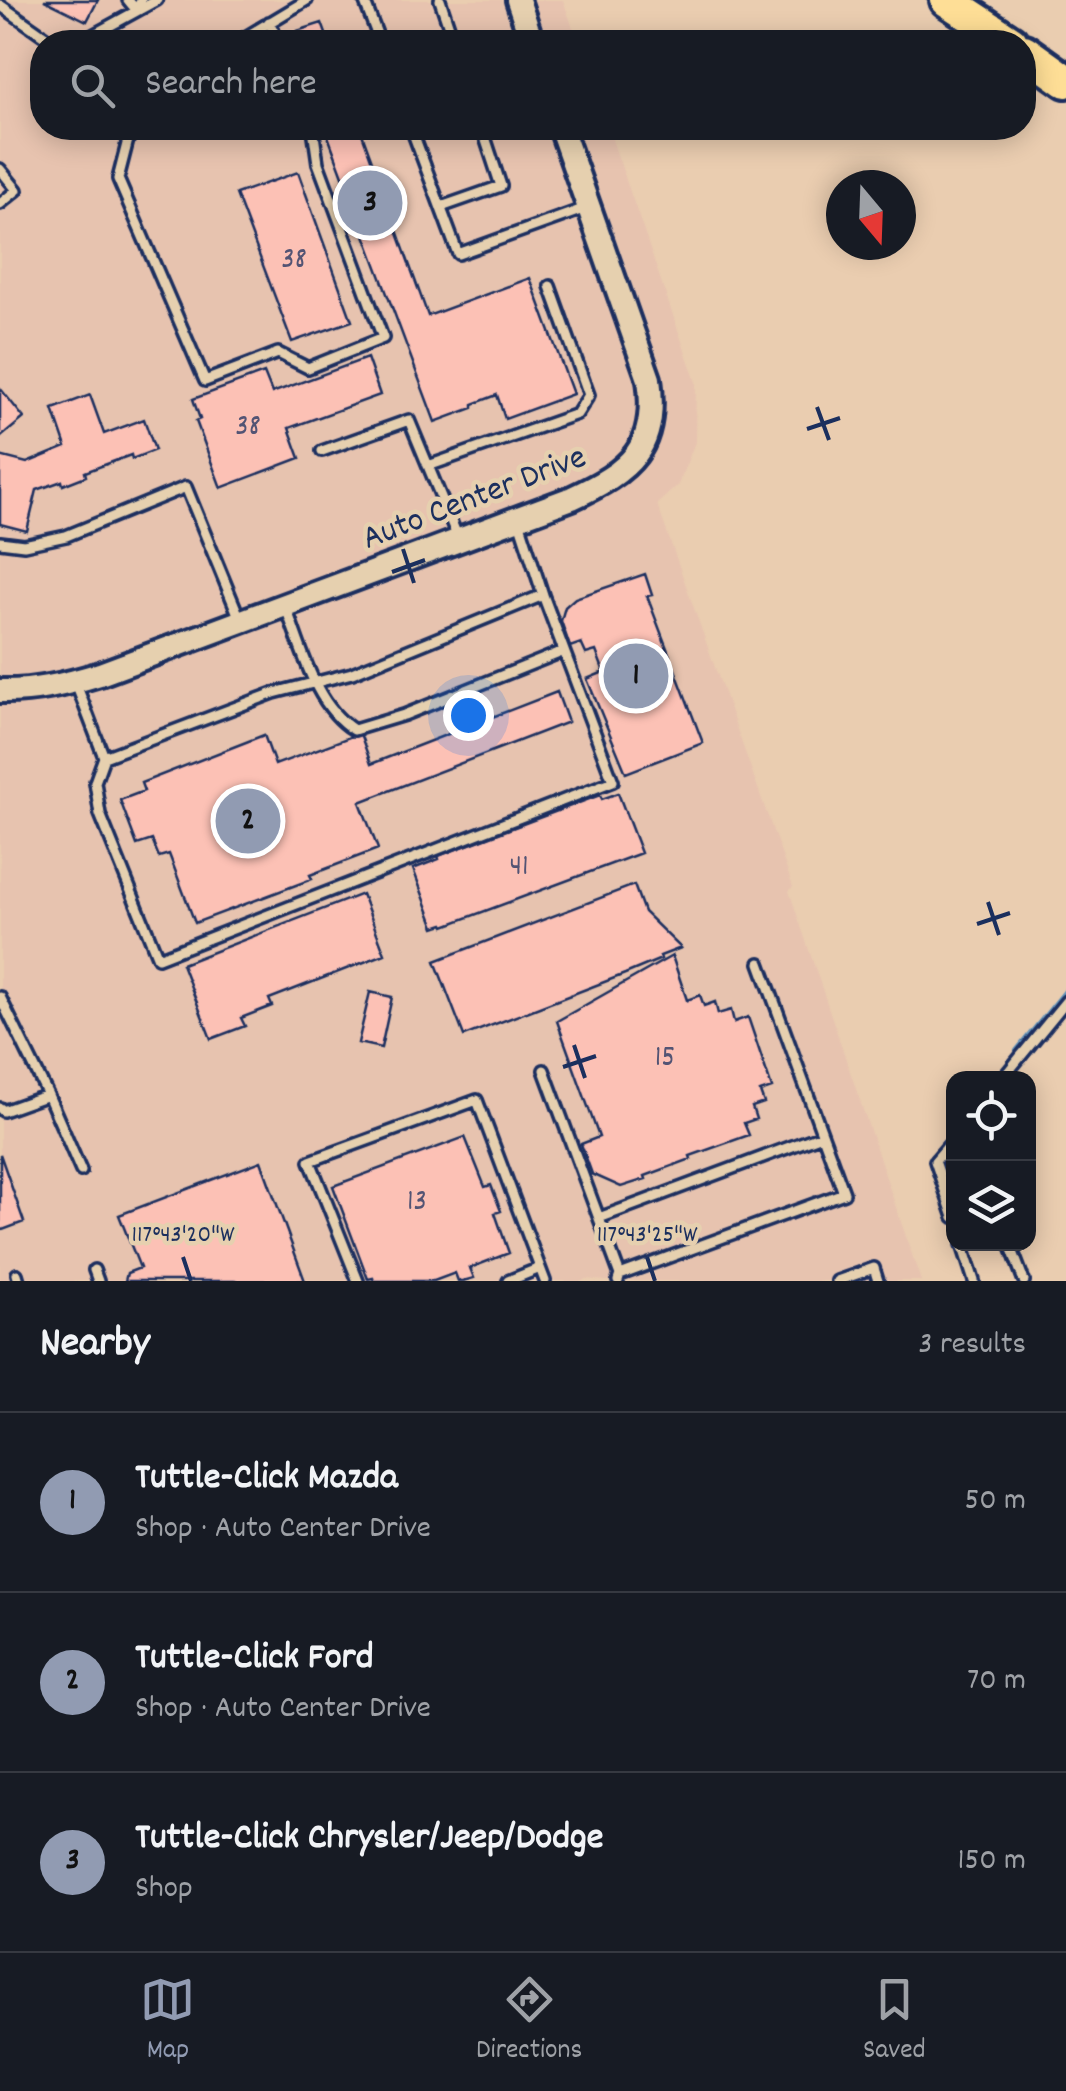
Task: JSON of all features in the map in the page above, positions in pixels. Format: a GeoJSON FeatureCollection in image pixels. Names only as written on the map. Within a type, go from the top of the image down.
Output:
{"type":"FeatureCollection","features":[{"type":"Feature","properties":{"kind":"highway"},"geometry":{"type":"LineString","coordinates":[[947,0],[993,30]]}},
{"type":"Feature","properties":{"kind":"highway"},"geometry":{"type":"LineString","coordinates":[[1036,60],[1066,81]]}},
{"type":"Feature","properties":{"kind":"street"},"geometry":{"type":"LineString","coordinates":[[518,0],[528,30]]}},
{"type":"Feature","properties":{"kind":"street","name":"Auto Center Drive"},"geometry":{"type":"LineString","coordinates":[[0,691],[76,682],[572,498],[619,474],[634,457],[649,426],[651,396],[644,362],[565,140]]}},
{"type":"Feature","properties":{"kind":"lane"},"geometry":{"type":"LineString","coordinates":[[128,0],[137,11]]}},
{"type":"Feature","properties":{"kind":"lane"},"geometry":{"type":"LineString","coordinates":[[137,11],[141,0]]}},
{"type":"Feature","properties":{"kind":"lane"},"geometry":{"type":"LineString","coordinates":[[102,30],[157,0]]}},
{"type":"Feature","properties":{"kind":"lane"},"geometry":{"type":"LineString","coordinates":[[256,30],[307,0]]}},
{"type":"Feature","properties":{"kind":"lane"},"geometry":{"type":"LineString","coordinates":[[364,0],[375,30]]}},
{"type":"Feature","properties":{"kind":"lane"},"geometry":{"type":"LineString","coordinates":[[440,0],[450,30]]}},
{"type":"Feature","properties":{"kind":"lane"},"geometry":{"type":"LineString","coordinates":[[0,6],[35,30]]}},
{"type":"Feature","properties":{"kind":"lane"},"geometry":{"type":"LineString","coordinates":[[269,22],[273,30]]}},
{"type":"Feature","properties":{"kind":"lane"},"geometry":{"type":"LineString","coordinates":[[128,140],[118,179],[205,381],[278,354],[308,368],[384,338],[318,162],[315,140]]}},
{"type":"Feature","properties":{"kind":"lane"},"geometry":{"type":"LineString","coordinates":[[416,140],[458,254],[589,206]]}},
{"type":"Feature","properties":{"kind":"lane"},"geometry":{"type":"LineString","coordinates":[[441,207],[501,186],[486,140]]}},
{"type":"Feature","properties":{"kind":"lane"},"geometry":{"type":"LineString","coordinates":[[0,169],[17,190],[0,204]]}},
{"type":"Feature","properties":{"kind":"lane"},"geometry":{"type":"LineString","coordinates":[[428,466],[578,414],[589,395],[550,286]]}},
{"type":"Feature","properties":{"kind":"lane"},"geometry":{"type":"LineString","coordinates":[[322,451],[410,420],[459,540]]}},
{"type":"Feature","properties":{"kind":"lane"},"geometry":{"type":"LineString","coordinates":[[0,542],[24,545],[66,536],[186,488],[241,622]]}},
{"type":"Feature","properties":{"kind":"lane"},"geometry":{"type":"LineString","coordinates":[[76,682],[104,758],[96,782],[100,814],[158,958],[612,781],[542,595],[518,518]]}},
{"type":"Feature","properties":{"kind":"lane"},"geometry":{"type":"LineString","coordinates":[[104,758],[274,693],[352,673],[542,595]]}},
{"type":"Feature","properties":{"kind":"lane"},"geometry":{"type":"LineString","coordinates":[[286,605],[315,682],[340,721],[354,730],[375,726],[564,651]]}},
{"type":"Feature","properties":{"kind":"lane"},"geometry":{"type":"LineString","coordinates":[[544,1070],[619,1278],[844,1193],[760,963]]}},
{"type":"Feature","properties":{"kind":"lane"},"geometry":{"type":"LineString","coordinates":[[0,997],[82,1171]]}},
{"type":"Feature","properties":{"kind":"lane"},"geometry":{"type":"LineString","coordinates":[[1009,1071],[1066,1001]]}},
{"type":"Feature","properties":{"kind":"lane"},"geometry":{"type":"LineString","coordinates":[[0,1108],[3,1111],[48,1095]]}},
{"type":"Feature","properties":{"kind":"lane"},"geometry":{"type":"LineString","coordinates":[[358,1281],[310,1161],[477,1100],[545,1281]]}},
{"type":"Feature","properties":{"kind":"lane"},"geometry":{"type":"LineString","coordinates":[[599,1218],[822,1135]]}},
{"type":"Feature","properties":{"kind":"lane"},"geometry":{"type":"LineString","coordinates":[[946,1148],[935,1161],[946,1193]]}},
{"type":"Feature","properties":{"kind":"lane"},"geometry":{"type":"LineString","coordinates":[[964,1251],[974,1281]]}},
{"type":"Feature","properties":{"kind":"lane"},"geometry":{"type":"LineString","coordinates":[[1013,1251],[1024,1281]]}},
{"type":"Feature","properties":{"kind":"lane"},"geometry":{"type":"LineString","coordinates":[[508,1281],[540,1268]]}},
{"type":"Feature","properties":{"kind":"lane"},"geometry":{"type":"LineString","coordinates":[[837,1281],[874,1268],[878,1281]]}},
{"type":"Feature","properties":{"kind":"lane"},"geometry":{"type":"LineString","coordinates":[[94,1270],[98,1281]]}},
{"type":"Feature","properties":{"kind":"shaded area"},"geometry":{"type":"Polygon","coordinates":[[[0,0],[563,0],[574,30],[30,30],[30,140],[612,140],[696,382],[695,442],[678,485],[657,504],[793,887],[789,891],[921,1281],[0,1281],[0,0]]]}},
{"type":"Feature","properties":{"kind":"building"},"geometry":{"type":"Polygon","coordinates":[[[44,0],[98,0],[87,21],[44,0]]]}},
{"type":"Feature","properties":{"kind":"building"},"geometry":{"type":"Polygon","coordinates":[[[322,23],[325,30],[300,30],[322,23]]]}},
{"type":"Feature","properties":{"kind":"building"},"geometry":{"type":"Polygon","coordinates":[[[329,140],[364,140],[428,316],[530,278],[573,394],[505,419],[497,395],[435,422],[329,140]]]}},
{"type":"Feature","properties":{"kind":"building"},"geometry":{"type":"Polygon","coordinates":[[[298,172],[352,321],[292,342],[236,194],[298,172]]]}},
{"type":"Feature","properties":{"kind":"building"},"geometry":{"type":"Polygon","coordinates":[[[367,358],[380,395],[289,428],[300,458],[221,488],[196,421],[200,419],[193,399],[264,373],[272,393],[367,358]]]}},
{"type":"Feature","properties":{"kind":"building"},"geometry":{"type":"Polygon","coordinates":[[[0,388],[24,418],[1,437],[0,436],[0,388]]]}},
{"type":"Feature","properties":{"kind":"building"},"geometry":{"type":"Polygon","coordinates":[[[90,395],[104,434],[144,419],[155,450],[85,472],[86,476],[63,485],[62,481],[37,490],[27,531],[0,524],[0,456],[27,463],[66,447],[53,409],[90,395]]]}},
{"type":"Feature","properties":{"kind":"building"},"geometry":{"type":"Polygon","coordinates":[[[645,574],[652,595],[647,596],[703,743],[626,773],[587,679],[604,672],[596,651],[586,654],[581,643],[570,647],[561,621],[565,607],[575,598],[645,574]]]}},
{"type":"Feature","properties":{"kind":"building"},"geometry":{"type":"Polygon","coordinates":[[[557,692],[568,722],[360,802],[378,849],[310,875],[312,879],[195,923],[169,854],[159,857],[152,840],[137,845],[120,800],[144,791],[141,783],[264,735],[275,765],[360,733],[371,764],[557,692]]]}},
{"type":"Feature","properties":{"kind":"building"},"geometry":{"type":"Polygon","coordinates":[[[618,793],[641,853],[435,927],[413,869],[600,795],[602,799],[618,793]]]}},
{"type":"Feature","properties":{"kind":"building"},"geometry":{"type":"Polygon","coordinates":[[[634,885],[644,912],[681,948],[625,974],[464,1036],[435,961],[634,885]]]}},
{"type":"Feature","properties":{"kind":"building"},"geometry":{"type":"Polygon","coordinates":[[[362,894],[385,954],[269,999],[272,1006],[241,1018],[245,1026],[211,1039],[182,964],[362,894]]]}},
{"type":"Feature","properties":{"kind":"building"},"geometry":{"type":"Polygon","coordinates":[[[672,956],[687,1000],[700,995],[704,1006],[715,1002],[718,1014],[731,1010],[734,1022],[748,1017],[772,1088],[760,1092],[764,1103],[752,1107],[756,1119],[744,1123],[749,1135],[621,1187],[592,1174],[581,1144],[599,1137],[557,1021],[672,956]]]}},
{"type":"Feature","properties":{"kind":"building"},"geometry":{"type":"Polygon","coordinates":[[[370,992],[392,997],[381,1048],[358,1043],[370,992]]]}},
{"type":"Feature","properties":{"kind":"building"},"geometry":{"type":"Polygon","coordinates":[[[465,1137],[485,1187],[491,1185],[501,1211],[495,1213],[509,1253],[470,1268],[474,1278],[463,1281],[458,1281],[455,1273],[434,1281],[368,1279],[333,1186],[465,1137]]]}},
{"type":"Feature","properties":{"kind":"building"},"geometry":{"type":"Polygon","coordinates":[[[0,1154],[24,1222],[0,1231],[0,1154]]]}},
{"type":"Feature","properties":{"kind":"building"},"geometry":{"type":"Polygon","coordinates":[[[261,1161],[305,1281],[125,1281],[127,1273],[140,1268],[119,1215],[261,1161]]]}},
{"type":"Feature","properties":{"kind":"waterway"},"geometry":{"type":"LineString","coordinates":[[1017,1051],[1066,991]]}},
{"type":"Feature","properties":{"kind":"place","name":"Tuttle-Click Chrysler/Jeep/Dodge"},"geometry":{"type":"Point","coordinates":[370,203]}},
{"type":"Feature","properties":{"kind":"place","name":"Tuttle-Click Mazda"},"geometry":{"type":"Point","coordinates":[636,676]}},
{"type":"Feature","properties":{"kind":"place","name":"Tuttle-Click Ford"},"geometry":{"type":"Point","coordinates":[248,821]}}]}
